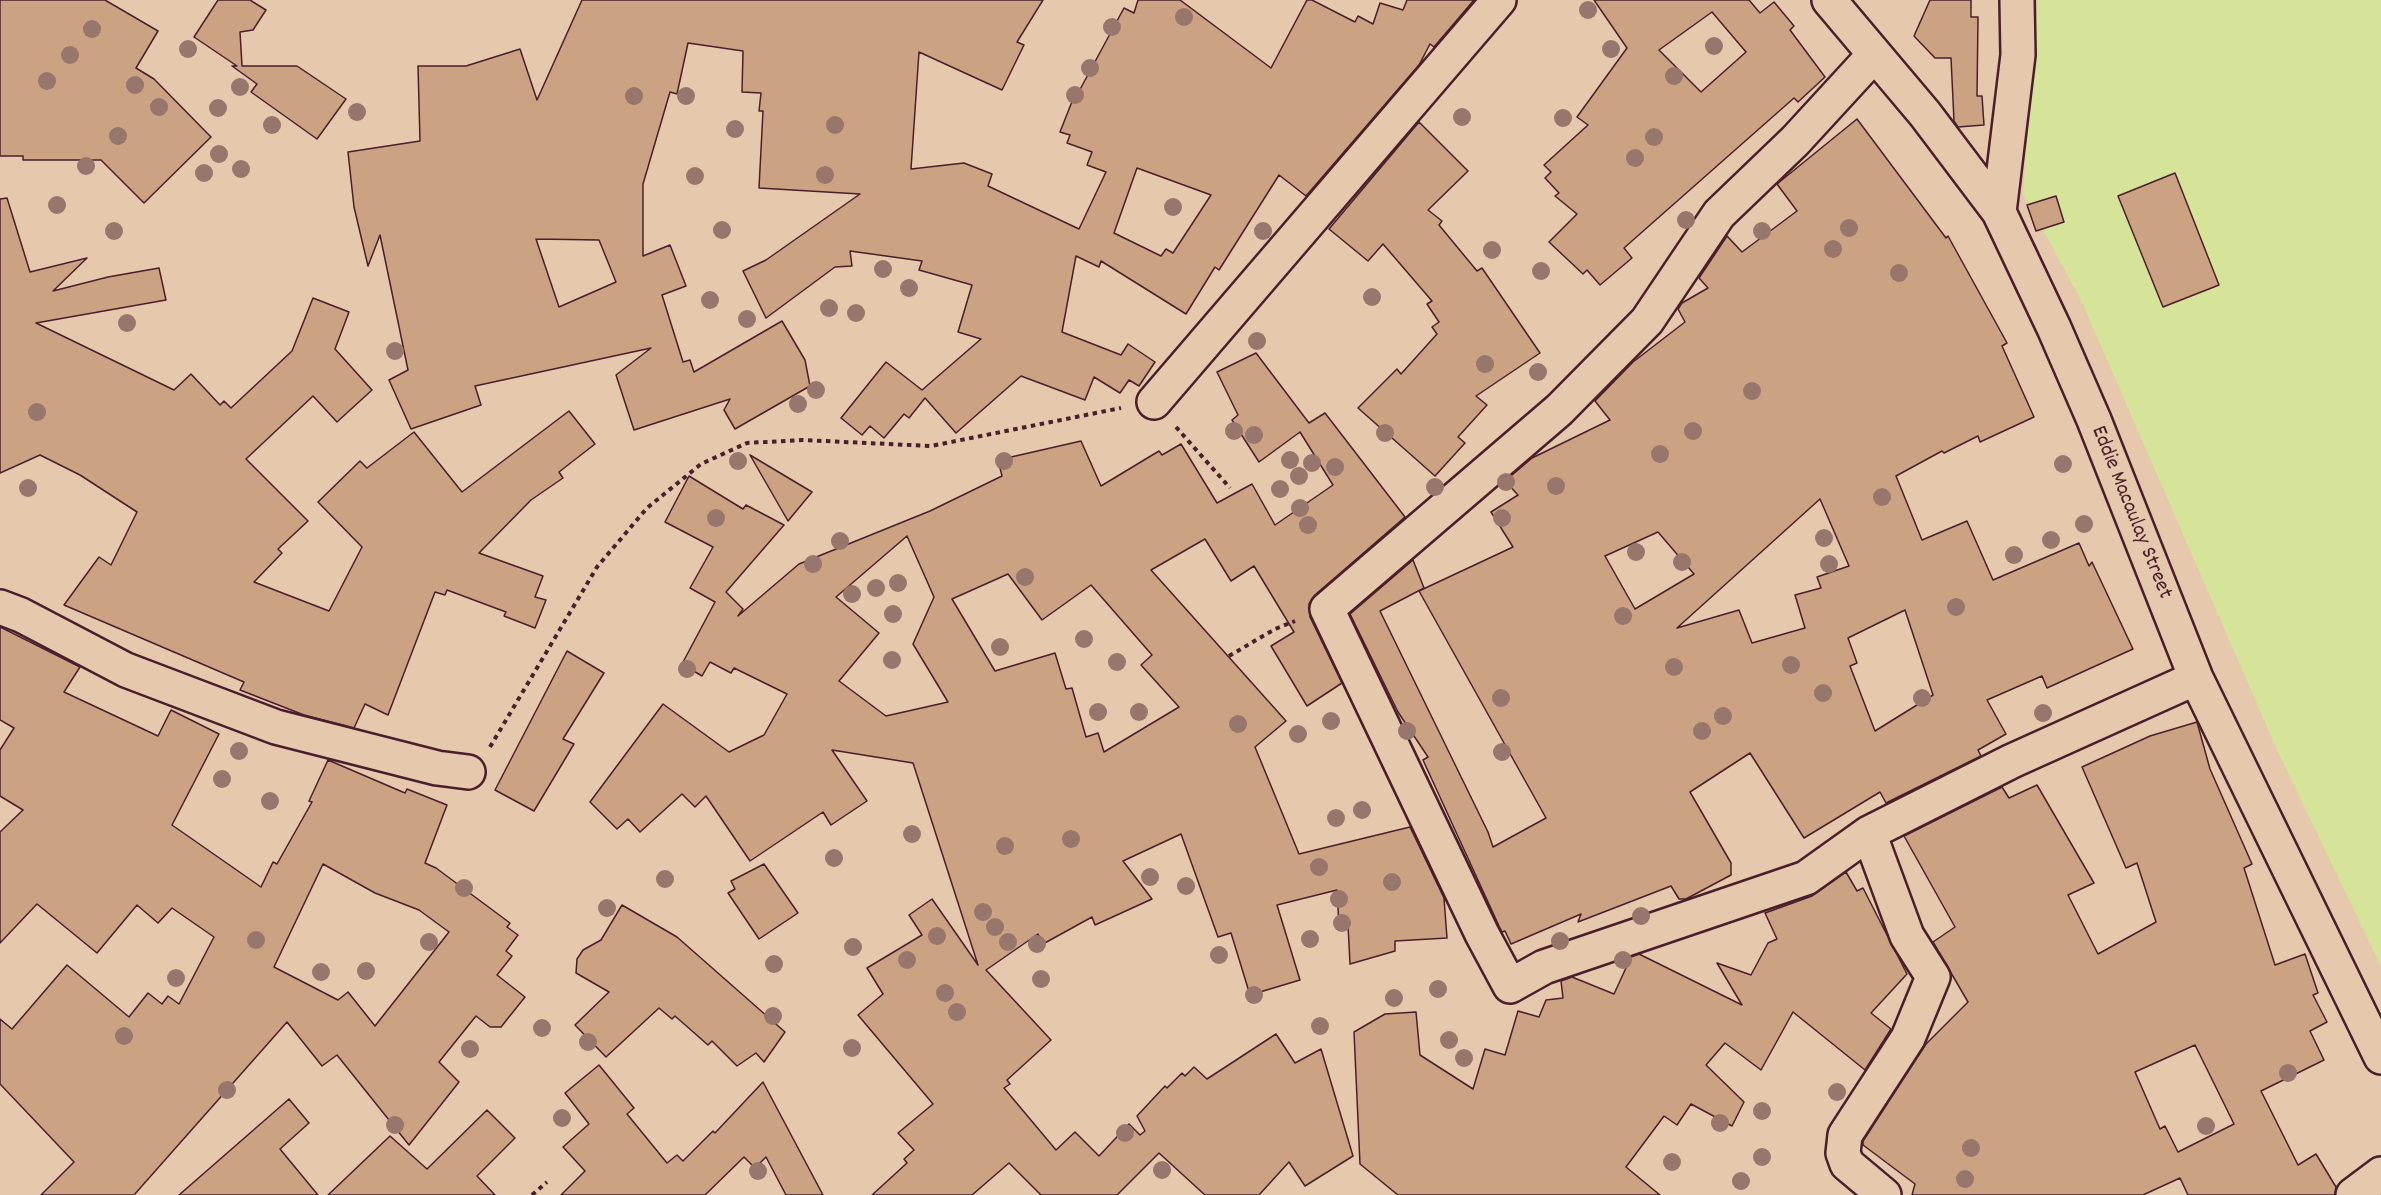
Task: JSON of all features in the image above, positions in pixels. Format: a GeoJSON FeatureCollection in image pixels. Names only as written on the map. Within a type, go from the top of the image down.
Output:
{"type":"FeatureCollection","features":[{"type":"Feature","properties":{"kind":"street"},"geometry":{"type":"LineString","coordinates":[[1154,402],[1499,0]]}},
{"type":"Feature","properties":{"kind":"street","name":"Eddie Macaulay Street"},"geometry":{"type":"LineString","coordinates":[[1828,0],[1925,114],[1999,212],[2054,328],[2094,420],[2196,678],[2381,1057]]}},
{"type":"Feature","properties":{"kind":"street"},"geometry":{"type":"LineString","coordinates":[[1999,212],[2018,55],[2017,0]]}},
{"type":"Feature","properties":{"kind":"street"},"geometry":{"type":"LineString","coordinates":[[1874,55],[1795,141],[1719,214],[1647,321],[1559,410],[1327,609],[1468,906],[1510,986],[1544,967],[1806,878],[1869,833],[2012,761],[2196,678]]}},
{"type":"Feature","properties":{"kind":"street"},"geometry":{"type":"LineString","coordinates":[[0,607],[21,615],[126,670],[276,727],[437,768],[468,772]]}},
{"type":"Feature","properties":{"kind":"street"},"geometry":{"type":"LineString","coordinates":[[1869,833],[1907,936],[1933,977],[1908,1038],[1845,1136],[1843,1153],[1846,1164],[1884,1195]]}},
{"type":"Feature","properties":{"kind":"street"},"geometry":{"type":"LineString","coordinates":[[2353,1195],[2381,1174]]}},
{"type":"Feature","properties":{"kind":"path"},"geometry":{"type":"LineString","coordinates":[[468,772],[486,754],[597,567],[647,508],[701,464],[747,443],[802,440],[931,446],[1154,402],[1230,488]]}},
{"type":"Feature","properties":{"kind":"path"},"geometry":{"type":"LineString","coordinates":[[1229,656],[1275,628],[1327,609]]}},
{"type":"Feature","properties":{"kind":"path"},"geometry":{"type":"LineString","coordinates":[[532,1195],[548,1182]]}},
{"type":"Feature","properties":{"kind":"green space"},"geometry":{"type":"Polygon","coordinates":[[[2038,0],[2381,0],[2381,966],[2278,752],[2081,300],[2023,193],[2038,0]]]}},
{"type":"Feature","properties":{"kind":"building"},"geometry":{"type":"Polygon","coordinates":[[[0,0],[105,0],[158,31],[136,68],[154,79],[211,137],[144,203],[101,160],[23,160],[23,156],[0,156],[0,0]]]}},
{"type":"Feature","properties":{"kind":"building"},"geometry":{"type":"Polygon","coordinates":[[[218,0],[250,0],[266,10],[253,30],[240,32],[242,66],[297,66],[346,99],[317,139],[251,92],[257,84],[232,66],[237,66],[194,37],[218,0]]]}},
{"type":"Feature","properties":{"kind":"building"},"geometry":{"type":"Polygon","coordinates":[[[582,0],[1043,0],[1017,42],[1024,45],[1002,90],[919,52],[911,169],[964,163],[992,174],[988,186],[1079,229],[1106,172],[1087,165],[1092,152],[1067,143],[1070,135],[1060,132],[1075,94],[1077,95],[1124,8],[1134,13],[1138,0],[1180,0],[1271,68],[1307,0],[1312,0],[1355,22],[1358,16],[1373,24],[1380,3],[1403,10],[1407,0],[1474,0],[1434,47],[1430,44],[1419,65],[1306,196],[1279,175],[1219,270],[1215,267],[1186,314],[1101,261],[1099,267],[1076,256],[1062,332],[1121,355],[1128,344],[1155,362],[1139,386],[1129,380],[1120,393],[1094,377],[1085,400],[1021,376],[956,433],[925,398],[909,418],[904,414],[884,438],[870,426],[862,435],[841,418],[886,362],[922,390],[981,339],[958,332],[972,285],[919,270],[922,261],[850,251],[852,266],[835,267],[766,318],[743,271],[766,260],[860,194],[759,188],[763,111],[759,111],[761,93],[742,92],[743,51],[688,43],[677,94],[670,92],[643,184],[643,256],[670,245],[686,286],[662,295],[683,362],[690,360],[694,372],[782,321],[805,360],[810,386],[735,429],[724,410],[730,399],[634,430],[616,375],[651,348],[475,386],[481,405],[411,429],[389,380],[408,370],[380,235],[368,266],[354,207],[348,152],[420,141],[418,66],[466,66],[520,49],[537,100],[582,0]],[[1137,168],[1114,233],[1161,256],[1166,249],[1173,253],[1211,195],[1137,168]],[[536,239],[559,307],[616,282],[599,240],[536,239]]]}},
{"type":"Feature","properties":{"kind":"building"},"geometry":{"type":"Polygon","coordinates":[[[1594,0],[1749,0],[1760,13],[1774,2],[1794,26],[1790,30],[1825,77],[1798,102],[1794,98],[1624,248],[1632,258],[1600,285],[1587,270],[1583,274],[1549,242],[1577,214],[1555,196],[1559,193],[1545,178],[1551,172],[1544,165],[1588,125],[1577,117],[1627,48],[1594,0]],[[1712,12],[1659,50],[1701,92],[1746,52],[1712,12]]]}},
{"type":"Feature","properties":{"kind":"building"},"geometry":{"type":"Polygon","coordinates":[[[1930,0],[1971,0],[1971,17],[1978,17],[1977,96],[1982,96],[1984,125],[1958,127],[1954,121],[1951,58],[1935,58],[1914,36],[1930,0]]]}},
{"type":"Feature","properties":{"kind":"building"},"geometry":{"type":"Polygon","coordinates":[[[1857,119],[1946,238],[1948,236],[2007,343],[2002,346],[2034,417],[1980,442],[1978,436],[1944,453],[1942,451],[1896,476],[1922,540],[1967,521],[1993,580],[2079,543],[2089,566],[2092,562],[2133,649],[2047,688],[2042,676],[1987,700],[2006,734],[1978,750],[1981,756],[1886,803],[1880,792],[1804,838],[1750,753],[1690,792],[1731,863],[1731,875],[1686,899],[1679,899],[1671,886],[1578,922],[1581,914],[1511,944],[1505,931],[1502,932],[1499,926],[1423,760],[1428,757],[1398,712],[1350,614],[1413,560],[1424,588],[1380,611],[1488,832],[1493,847],[1546,818],[1419,591],[1513,547],[1491,512],[1518,495],[1505,481],[1532,458],[1610,420],[1595,401],[1633,362],[1685,322],[1678,309],[1682,303],[1708,288],[1699,278],[1727,236],[1742,252],[1797,211],[1777,184],[1857,119]],[[1820,499],[1677,628],[1739,610],[1752,643],[1805,628],[1795,595],[1821,588],[1817,577],[1849,566],[1820,499]],[[1658,532],[1605,556],[1635,609],[1694,574],[1658,532]],[[1905,610],[1848,638],[1857,663],[1850,666],[1875,731],[1933,695],[1905,610]]]}},
{"type":"Feature","properties":{"kind":"building"},"geometry":{"type":"Polygon","coordinates":[[[1419,122],[1468,171],[1428,210],[1442,221],[1439,225],[1477,271],[1482,268],[1540,353],[1476,396],[1487,405],[1458,437],[1465,443],[1435,476],[1358,408],[1397,369],[1401,374],[1437,334],[1432,327],[1439,322],[1427,304],[1432,301],[1383,244],[1368,261],[1329,229],[1419,122]]]}},
{"type":"Feature","properties":{"kind":"building"},"geometry":{"type":"Polygon","coordinates":[[[2175,173],[2219,285],[2163,307],[2118,196],[2175,173]]]}},
{"type":"Feature","properties":{"kind":"building"},"geometry":{"type":"Polygon","coordinates":[[[2056,196],[2064,222],[2036,231],[2027,205],[2056,196]]]}},
{"type":"Feature","properties":{"kind":"building"},"geometry":{"type":"Polygon","coordinates":[[[7,198],[30,272],[87,258],[53,291],[108,277],[159,268],[166,300],[36,323],[174,390],[191,374],[220,405],[224,401],[231,408],[292,351],[313,298],[349,312],[335,349],[372,390],[337,422],[313,396],[246,459],[308,521],[278,549],[282,553],[254,582],[329,611],[362,547],[318,502],[360,461],[367,468],[414,432],[462,492],[569,411],[595,444],[559,472],[563,478],[531,500],[479,553],[543,576],[535,597],[546,600],[535,628],[504,616],[506,612],[447,590],[445,595],[435,592],[388,715],[365,704],[354,728],[304,715],[240,690],[244,682],[64,605],[99,557],[111,565],[137,512],[80,475],[40,455],[0,473],[0,199],[7,198]]]}},
{"type":"Feature","properties":{"kind":"building"},"geometry":{"type":"Polygon","coordinates":[[[1256,353],[1309,423],[1325,413],[1405,517],[1315,595],[1309,604],[1310,617],[1342,683],[1307,706],[1271,646],[1294,632],[1254,566],[1231,581],[1205,539],[1151,570],[1286,721],[1255,747],[1299,854],[1410,827],[1444,898],[1447,938],[1395,941],[1395,951],[1350,964],[1348,925],[1339,926],[1337,890],[1277,905],[1300,980],[1250,995],[1231,933],[1218,937],[1181,834],[1123,861],[1152,899],[1095,925],[1092,917],[1043,944],[1038,934],[986,970],[1051,1040],[1007,1080],[1010,1084],[1004,1088],[1056,1150],[1075,1132],[1099,1156],[1129,1124],[1140,1135],[1145,1131],[1137,1116],[1165,1086],[1167,1088],[1182,1073],[1185,1076],[1194,1067],[1207,1079],[1276,1034],[1295,1063],[1321,1049],[1353,1156],[1305,1186],[1289,1162],[1259,1195],[1205,1195],[1159,1153],[1117,1195],[1041,1195],[1009,1163],[972,1195],[872,1195],[907,1163],[904,1159],[914,1150],[898,1133],[933,1104],[858,1015],[883,994],[867,968],[922,935],[909,915],[932,899],[978,965],[913,763],[832,750],[867,801],[831,825],[823,812],[750,861],[706,796],[695,807],[682,794],[640,832],[628,819],[617,829],[590,802],[663,704],[729,752],[764,735],[787,694],[734,668],[731,673],[710,662],[702,676],[682,664],[715,602],[690,588],[713,547],[665,522],[689,476],[743,509],[746,505],[784,525],[726,592],[743,609],[738,616],[799,564],[930,511],[1002,476],[998,460],[1081,441],[1101,486],[1159,451],[1162,455],[1181,444],[1217,503],[1252,484],[1275,525],[1333,485],[1300,432],[1259,462],[1232,420],[1238,415],[1217,372],[1256,353]],[[907,536],[836,597],[879,633],[839,681],[886,716],[948,702],[913,644],[934,597],[907,536]],[[1008,574],[952,599],[995,671],[1055,653],[1066,689],[1072,688],[1086,737],[1098,733],[1104,752],[1179,707],[1141,665],[1152,655],[1091,585],[1042,620],[1008,574]]]}},
{"type":"Feature","properties":{"kind":"building"},"geometry":{"type":"Polygon","coordinates":[[[750,455],[812,492],[788,521],[750,455]]]}},
{"type":"Feature","properties":{"kind":"building"},"geometry":{"type":"Polygon","coordinates":[[[0,627],[80,667],[64,692],[158,736],[171,710],[219,734],[172,825],[261,887],[273,862],[277,864],[312,802],[309,801],[328,760],[405,793],[407,789],[447,805],[425,863],[436,868],[510,923],[507,927],[518,935],[506,951],[512,956],[497,975],[525,997],[501,1027],[490,1027],[476,1016],[439,1062],[459,1082],[409,1145],[337,1055],[322,1066],[287,1022],[134,1195],[41,1195],[74,1162],[0,1084],[0,1019],[12,1029],[67,965],[129,1017],[148,993],[162,1004],[168,996],[179,1004],[214,937],[172,908],[158,923],[137,905],[97,953],[37,904],[0,943],[0,832],[23,810],[0,796],[0,750],[14,728],[0,720],[0,627]],[[323,864],[274,967],[338,1000],[348,992],[375,1026],[449,932],[419,910],[375,893],[323,864]]]}},
{"type":"Feature","properties":{"kind":"building"},"geometry":{"type":"Polygon","coordinates":[[[567,651],[604,673],[563,739],[574,744],[534,811],[495,790],[567,651]]]}},
{"type":"Feature","properties":{"kind":"building"},"geometry":{"type":"Polygon","coordinates":[[[2197,722],[2210,769],[2252,864],[2244,868],[2275,965],[2305,954],[2318,993],[2313,995],[2327,1022],[2310,1031],[2324,1060],[2261,1091],[2298,1165],[2316,1154],[2336,1187],[2335,1195],[2188,1195],[2180,1178],[2143,1195],[1912,1195],[1915,1184],[1863,1145],[1863,1141],[1926,1044],[1968,1002],[1933,942],[1955,927],[1904,836],[2002,787],[2009,798],[2037,785],[2094,883],[2068,895],[2098,954],[2156,922],[2137,863],[2126,868],[2082,767],[2150,736],[2197,722]],[[2195,1045],[2135,1072],[2160,1129],[2165,1126],[2178,1152],[2234,1124],[2195,1045]]]}},
{"type":"Feature","properties":{"kind":"building"},"geometry":{"type":"Polygon","coordinates":[[[764,864],[798,913],[759,939],[728,893],[735,889],[731,881],[764,864]]]}},
{"type":"Feature","properties":{"kind":"building"},"geometry":{"type":"Polygon","coordinates":[[[1846,872],[1857,891],[1863,888],[1907,974],[1871,1013],[1891,1029],[1865,1070],[1793,1012],[1761,1070],[1725,1043],[1706,1065],[1744,1102],[1732,1126],[1691,1104],[1677,1125],[1664,1116],[1626,1167],[1660,1195],[1398,1195],[1360,1164],[1354,1032],[1385,1014],[1416,1012],[1420,1055],[1473,1089],[1485,1049],[1505,1055],[1518,1011],[1539,1017],[1546,1000],[1563,998],[1561,981],[1572,977],[1614,994],[1631,957],[1639,954],[1742,1005],[1717,963],[1751,975],[1768,943],[1777,939],[1765,913],[1812,896],[1846,872]]]}},
{"type":"Feature","properties":{"kind":"building"},"geometry":{"type":"Polygon","coordinates":[[[622,905],[677,937],[785,1032],[764,1062],[756,1053],[737,1066],[712,1041],[708,1045],[675,1016],[672,1019],[659,1008],[606,1057],[575,1025],[609,992],[576,973],[577,959],[583,950],[601,940],[622,905]]]}},
{"type":"Feature","properties":{"kind":"building"},"geometry":{"type":"Polygon","coordinates":[[[599,1065],[634,1108],[627,1114],[667,1163],[677,1155],[683,1161],[713,1131],[715,1133],[763,1082],[823,1195],[786,1195],[766,1157],[755,1168],[744,1157],[705,1195],[561,1195],[585,1171],[563,1147],[589,1124],[565,1093],[599,1065]]]}},
{"type":"Feature","properties":{"kind":"building"},"geometry":{"type":"Polygon","coordinates":[[[289,1099],[309,1123],[280,1149],[318,1195],[179,1195],[289,1099]]]}},
{"type":"Feature","properties":{"kind":"building"},"geometry":{"type":"Polygon","coordinates":[[[487,1110],[515,1138],[477,1176],[495,1195],[328,1195],[390,1136],[427,1169],[487,1110]]]}}]}
